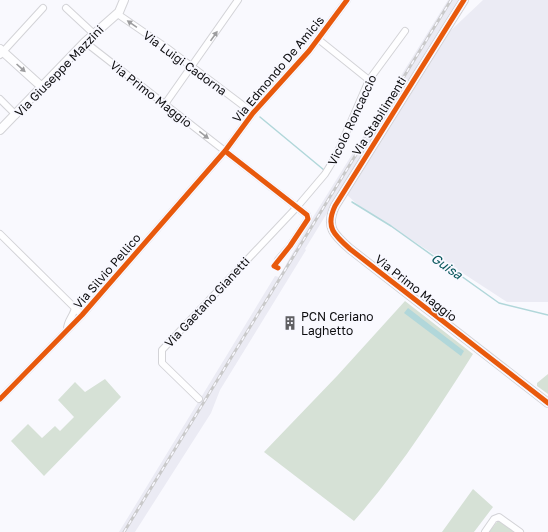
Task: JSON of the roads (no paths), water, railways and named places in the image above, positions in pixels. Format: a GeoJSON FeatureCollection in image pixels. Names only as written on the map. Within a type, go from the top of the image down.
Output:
{"type":"FeatureCollection","features":[{"type":"Feature","properties":{"kind":"street"},"geometry":{"type":"LineString","coordinates":[[119,12],[124,0]]}},
{"type":"Feature","properties":{"kind":"street"},"geometry":{"type":"LineString","coordinates":[[165,104],[238,0]]}},
{"type":"Feature","properties":{"kind":"street","name":"Via Edmondo De Amicis"},"geometry":{"type":"LineString","coordinates":[[225,151],[253,113],[292,71],[347,0]]}},
{"type":"Feature","properties":{"kind":"street","name":"Via Stabilimenti"},"geometry":{"type":"LineString","coordinates":[[344,244],[334,235],[331,226],[331,217],[335,206],[464,0]]}},
{"type":"Feature","properties":{"kind":"street"},"geometry":{"type":"LineString","coordinates":[[42,87],[1,52],[43,8]]}},
{"type":"Feature","properties":{"kind":"street"},"geometry":{"type":"LineString","coordinates":[[66,8],[94,34]]}},
{"type":"Feature","properties":{"kind":"street","name":"Via Giuseppe Mazzini"},"geometry":{"type":"LineString","coordinates":[[0,130],[85,42],[119,12]]}},
{"type":"Feature","properties":{"kind":"street","name":"Via Luigi Cadorna"},"geometry":{"type":"LineString","coordinates":[[119,12],[119,15],[167,48],[253,113]]}},
{"type":"Feature","properties":{"kind":"street","name":"Vicolo Roncaccio"},"geometry":{"type":"LineString","coordinates":[[297,207],[325,174],[336,156],[369,80],[405,31]]}},
{"type":"Feature","properties":{"kind":"street"},"geometry":{"type":"LineString","coordinates":[[318,39],[369,80]]}},
{"type":"Feature","properties":{"kind":"street","name":"Via Primo Maggio"},"geometry":{"type":"LineString","coordinates":[[85,42],[307,215],[308,219],[290,246],[278,260]]}},
{"type":"Feature","properties":{"kind":"street"},"geometry":{"type":"LineString","coordinates":[[0,99],[16,115]]}},
{"type":"Feature","properties":{"kind":"street","name":"Via Silvio Pellico"},"geometry":{"type":"LineString","coordinates":[[0,399],[82,314],[225,151]]}},
{"type":"Feature","properties":{"kind":"street","name":"Via Gaetano Gianetti"},"geometry":{"type":"LineString","coordinates":[[199,399],[162,363],[162,350],[297,207]]}},
{"type":"Feature","properties":{"kind":"street"},"geometry":{"type":"LineString","coordinates":[[0,234],[82,314]]}},
{"type":"Feature","properties":{"kind":"street","name":"Via Primo Maggio"},"geometry":{"type":"LineString","coordinates":[[344,244],[548,403]]}},
{"type":"Feature","properties":{"kind":"street"},"geometry":{"type":"LineString","coordinates":[[67,330],[75,307]]}},
{"type":"Feature","properties":{"kind":"street"},"geometry":{"type":"LineString","coordinates":[[485,532],[494,519],[498,517],[520,532]]}},
{"type":"Feature","properties":{"kind":"water"},"geometry":{"type":"Polygon","coordinates":[[[408,308],[464,351],[461,356],[404,313],[408,308]]]}},
{"type":"Feature","properties":{"kind":"waterway","name":"Guisa"},"geometry":{"type":"LineString","coordinates":[[260,117],[324,170]]}},
{"type":"Feature","properties":{"kind":"waterway","name":"Guisa"},"geometry":{"type":"LineString","coordinates":[[352,202],[391,226],[499,303],[548,315]]}},
{"type":"Feature","properties":{"kind":"railway"},"geometry":{"type":"LineString","coordinates":[[124,532],[451,0]]}},
{"type":"Feature","properties":{"kind":"place","name":"PCN Ceriano Laghetto"},"geometry":{"type":"Point","coordinates":[290,323]}}]}
